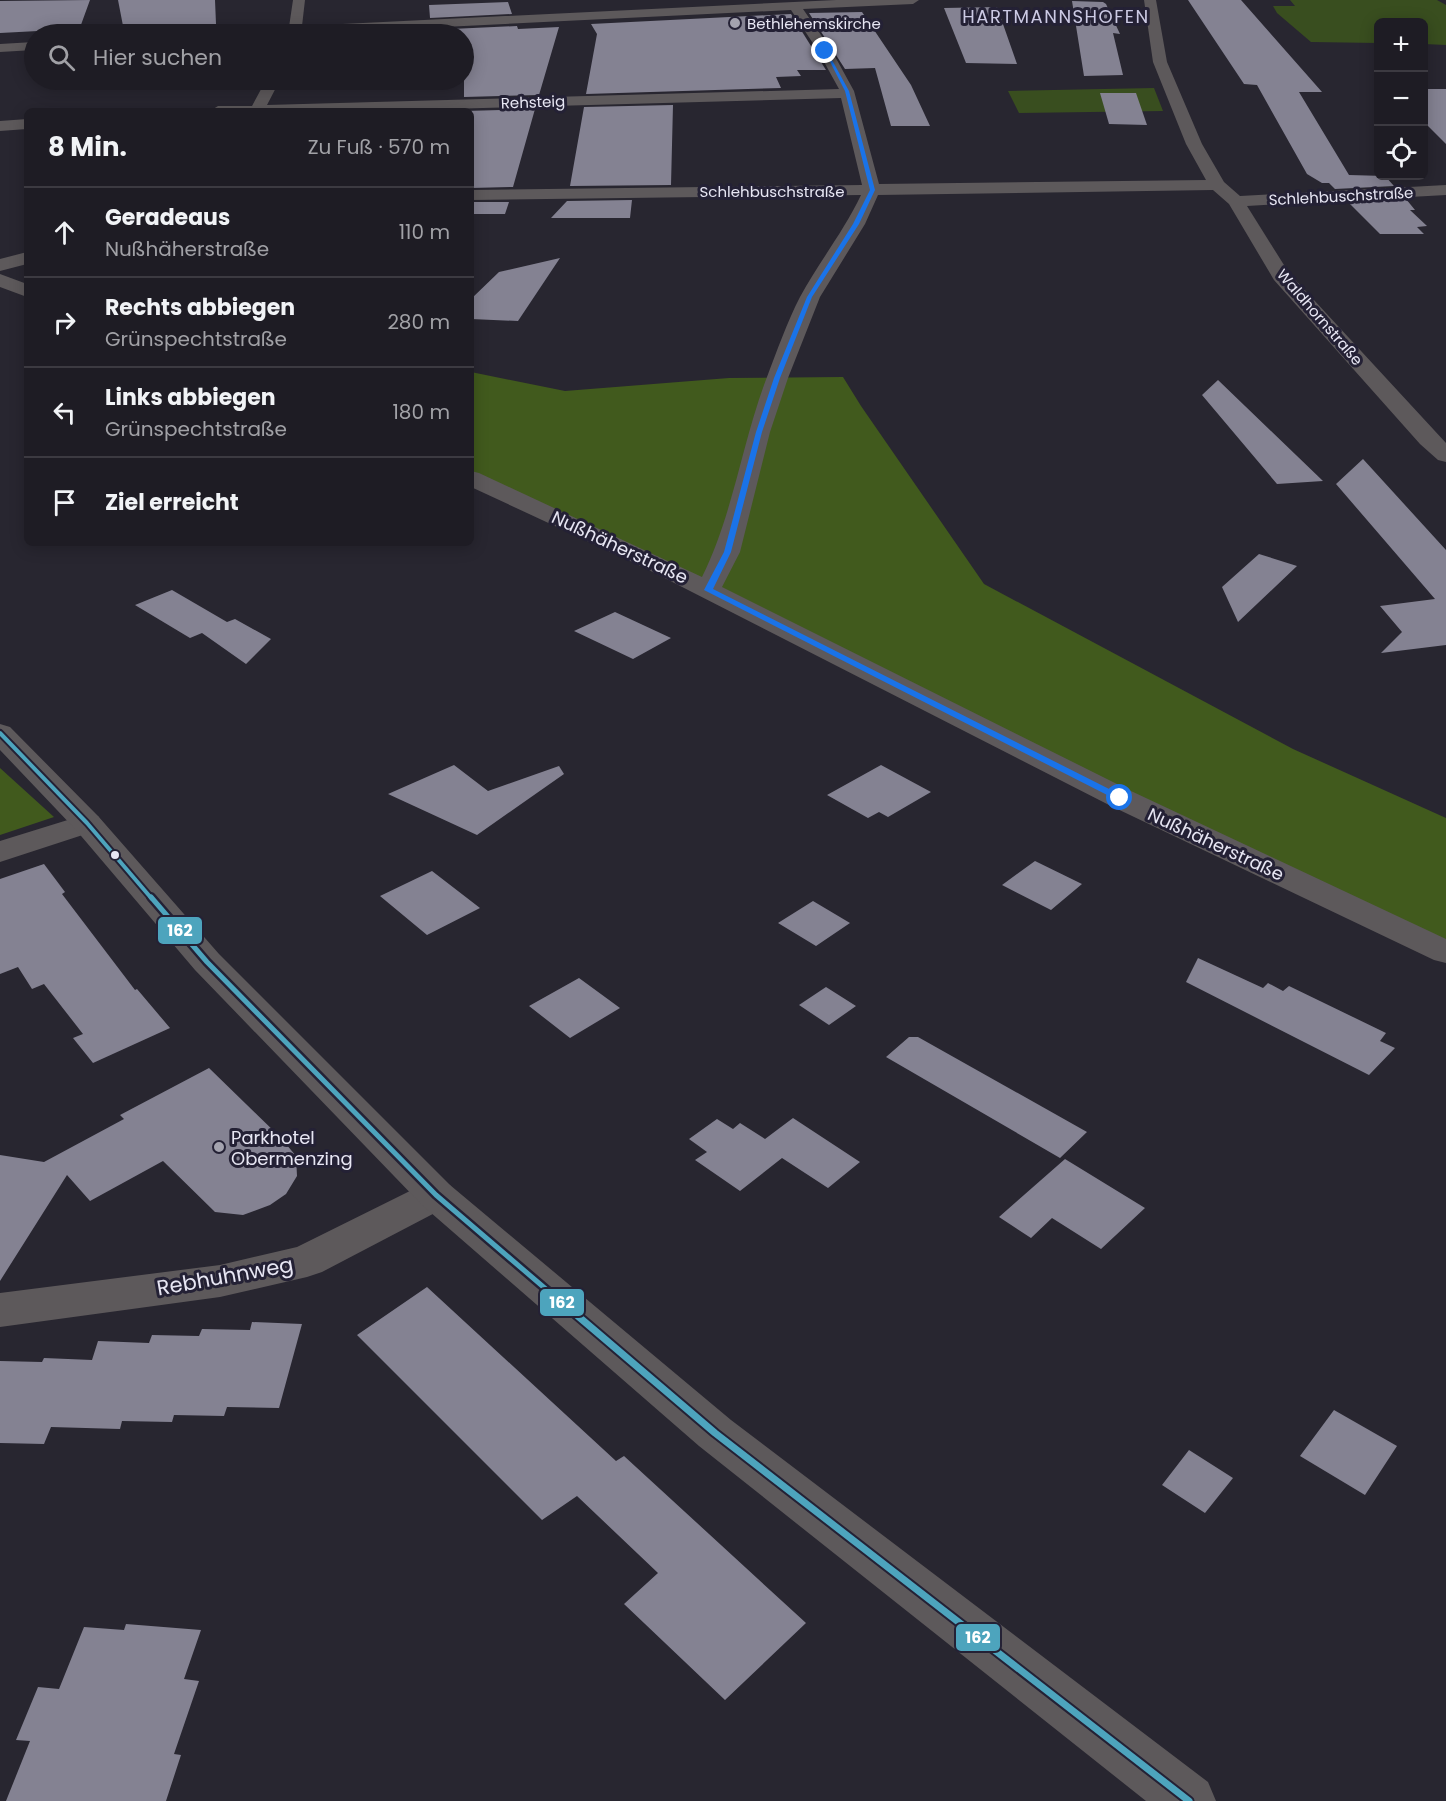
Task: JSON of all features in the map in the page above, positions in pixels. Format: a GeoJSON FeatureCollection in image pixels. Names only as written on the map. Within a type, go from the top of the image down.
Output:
{"type":"FeatureCollection","features":[{"type":"Feature","properties":{"kind":"street"},"geometry":{"type":"LineString","coordinates":[[296,24],[299,0]]}},
{"type":"Feature","properties":{"kind":"street"},"geometry":{"type":"LineString","coordinates":[[640,0],[650,13]]}},
{"type":"Feature","properties":{"kind":"street"},"geometry":{"type":"LineString","coordinates":[[444,24],[913,0]]}},
{"type":"Feature","properties":{"kind":"street","name":"Waldhornstraße"},"geometry":{"type":"LineString","coordinates":[[1150,0],[1160,62],[1194,144],[1217,185],[1236,201],[1281,276],[1428,439],[1446,455]]}},
{"type":"Feature","properties":{"kind":"street"},"geometry":{"type":"LineString","coordinates":[[708,590],[727,552],[759,432],[777,378],[810,297],[856,224],[872,190],[848,93],[825,51],[795,6]]}},
{"type":"Feature","properties":{"kind":"street"},"geometry":{"type":"LineString","coordinates":[[0,48],[24,47]]}},
{"type":"Feature","properties":{"kind":"street"},"geometry":{"type":"LineString","coordinates":[[258,108],[268,90]]}},
{"type":"Feature","properties":{"kind":"street","name":"Rehsteig"},"geometry":{"type":"LineString","coordinates":[[327,108],[848,93]]}},
{"type":"Feature","properties":{"kind":"street"},"geometry":{"type":"LineString","coordinates":[[0,126],[24,124]]}},
{"type":"Feature","properties":{"kind":"street","name":"Schlehbuschstraße"},"geometry":{"type":"LineString","coordinates":[[474,195],[1217,185]]}},
{"type":"Feature","properties":{"kind":"street","name":"Schlehbuschstraße"},"geometry":{"type":"LineString","coordinates":[[1236,201],[1446,190]]}},
{"type":"Feature","properties":{"kind":"street"},"geometry":{"type":"LineString","coordinates":[[0,265],[24,259]]}},
{"type":"Feature","properties":{"kind":"street"},"geometry":{"type":"LineString","coordinates":[[0,280],[24,290]]}},
{"type":"Feature","properties":{"kind":"street","name":"Nußhäherstraße"},"geometry":{"type":"LineString","coordinates":[[474,479],[708,590],[1092,784],[1446,952]]}},
{"type":"Feature","properties":{"kind":"street"},"geometry":{"type":"LineString","coordinates":[[0,733],[87,824],[207,962],[436,1195],[715,1433],[1189,1801]]}},
{"type":"Feature","properties":{"kind":"street"},"geometry":{"type":"LineString","coordinates":[[0,852],[36,838],[87,824]]}},
{"type":"Feature","properties":{"kind":"street","name":"Rebhuhnweg"},"geometry":{"type":"LineString","coordinates":[[0,1310],[220,1281],[307,1261],[436,1195]]}},
{"type":"Feature","properties":{"kind":"green space"},"geometry":{"type":"Polygon","coordinates":[[[1290,0],[1437,0],[1446,5],[1446,45],[1428,44],[1428,18],[1374,18],[1374,43],[1311,42],[1277,13],[1273,6],[1295,6],[1290,0]]]}},
{"type":"Feature","properties":{"kind":"green space"},"geometry":{"type":"Polygon","coordinates":[[[1154,88],[1163,111],[1019,113],[1008,91],[1154,88]]]}},
{"type":"Feature","properties":{"kind":"green space"},"geometry":{"type":"Polygon","coordinates":[[[474,373],[565,391],[729,378],[843,377],[984,584],[1293,749],[1446,818],[1446,952],[474,479],[474,373]]]}},
{"type":"Feature","properties":{"kind":"green space"},"geometry":{"type":"Polygon","coordinates":[[[0,768],[54,817],[0,835],[0,768]]]}},
{"type":"Feature","properties":{"kind":"building"},"geometry":{"type":"Polygon","coordinates":[[[90,0],[81,24],[24,24],[24,32],[0,33],[0,1],[90,0]]]}},
{"type":"Feature","properties":{"kind":"building"},"geometry":{"type":"Polygon","coordinates":[[[118,0],[215,0],[216,24],[123,24],[118,0]]]}},
{"type":"Feature","properties":{"kind":"building"},"geometry":{"type":"Polygon","coordinates":[[[1188,0],[1241,0],[1322,92],[1299,92],[1349,175],[1374,176],[1374,180],[1389,180],[1394,186],[1335,189],[1329,183],[1322,183],[1307,174],[1257,85],[1244,84],[1188,0]]]}},
{"type":"Feature","properties":{"kind":"building"},"geometry":{"type":"Polygon","coordinates":[[[1072,1],[1106,4],[1120,34],[1113,33],[1123,75],[1084,76],[1072,1]]]}},
{"type":"Feature","properties":{"kind":"building"},"geometry":{"type":"Polygon","coordinates":[[[508,2],[512,14],[430,18],[429,5],[508,2]]]}},
{"type":"Feature","properties":{"kind":"building"},"geometry":{"type":"Polygon","coordinates":[[[997,7],[1017,64],[966,63],[944,8],[997,7]]]}},
{"type":"Feature","properties":{"kind":"building"},"geometry":{"type":"Polygon","coordinates":[[[862,12],[911,85],[930,126],[891,126],[875,68],[845,69],[809,13],[862,12]]]}},
{"type":"Feature","properties":{"kind":"building"},"geometry":{"type":"Polygon","coordinates":[[[791,14],[826,70],[797,70],[801,76],[776,77],[781,88],[586,94],[597,34],[591,24],[791,14]]]}},
{"type":"Feature","properties":{"kind":"building"},"geometry":{"type":"Polygon","coordinates":[[[559,27],[539,95],[464,97],[464,90],[474,90],[474,28],[559,27]]]}},
{"type":"Feature","properties":{"kind":"building"},"geometry":{"type":"Polygon","coordinates":[[[1428,89],[1446,89],[1446,144],[1428,126],[1428,89]]]}},
{"type":"Feature","properties":{"kind":"building"},"geometry":{"type":"Polygon","coordinates":[[[1100,93],[1136,93],[1147,125],[1109,124],[1100,93]]]}},
{"type":"Feature","properties":{"kind":"building"},"geometry":{"type":"Polygon","coordinates":[[[673,105],[671,185],[570,186],[584,107],[673,105]]]}},
{"type":"Feature","properties":{"kind":"building"},"geometry":{"type":"Polygon","coordinates":[[[535,109],[513,187],[474,188],[474,111],[535,109]]]}},
{"type":"Feature","properties":{"kind":"building"},"geometry":{"type":"Polygon","coordinates":[[[1406,199],[1415,210],[1410,210],[1427,226],[1417,227],[1424,234],[1380,234],[1349,203],[1406,199]]]}},
{"type":"Feature","properties":{"kind":"building"},"geometry":{"type":"Polygon","coordinates":[[[632,200],[630,218],[551,218],[567,201],[632,200]]]}},
{"type":"Feature","properties":{"kind":"building"},"geometry":{"type":"Polygon","coordinates":[[[474,202],[509,202],[505,214],[474,214],[474,202]]]}},
{"type":"Feature","properties":{"kind":"building"},"geometry":{"type":"Polygon","coordinates":[[[560,258],[518,321],[474,319],[474,296],[499,272],[560,258]]]}},
{"type":"Feature","properties":{"kind":"building"},"geometry":{"type":"Polygon","coordinates":[[[1218,380],[1323,481],[1277,484],[1202,395],[1218,380]]]}},
{"type":"Feature","properties":{"kind":"building"},"geometry":{"type":"Polygon","coordinates":[[[1363,459],[1446,550],[1446,645],[1381,653],[1402,632],[1380,606],[1435,599],[1336,484],[1363,459]]]}},
{"type":"Feature","properties":{"kind":"building"},"geometry":{"type":"Polygon","coordinates":[[[1259,554],[1297,566],[1238,622],[1222,587],[1259,554]]]}},
{"type":"Feature","properties":{"kind":"building"},"geometry":{"type":"Polygon","coordinates":[[[172,590],[227,622],[235,619],[271,639],[246,664],[202,633],[190,638],[135,605],[172,590]]]}},
{"type":"Feature","properties":{"kind":"building"},"geometry":{"type":"Polygon","coordinates":[[[615,612],[671,638],[633,659],[574,631],[615,612]]]}},
{"type":"Feature","properties":{"kind":"building"},"geometry":{"type":"Polygon","coordinates":[[[454,765],[488,791],[559,766],[564,774],[477,835],[388,794],[454,765]]]}},
{"type":"Feature","properties":{"kind":"building"},"geometry":{"type":"Polygon","coordinates":[[[881,765],[931,792],[888,817],[879,812],[868,818],[827,795],[881,765]]]}},
{"type":"Feature","properties":{"kind":"building"},"geometry":{"type":"Polygon","coordinates":[[[1035,861],[1082,884],[1051,910],[1002,885],[1035,861]]]}},
{"type":"Feature","properties":{"kind":"building"},"geometry":{"type":"Polygon","coordinates":[[[44,864],[65,892],[62,894],[135,990],[137,989],[170,1028],[93,1063],[73,1038],[83,1034],[44,984],[32,989],[18,967],[0,974],[0,879],[44,864]]]}},
{"type":"Feature","properties":{"kind":"building"},"geometry":{"type":"Polygon","coordinates":[[[432,871],[480,908],[427,935],[380,896],[432,871]]]}},
{"type":"Feature","properties":{"kind":"building"},"geometry":{"type":"Polygon","coordinates":[[[813,901],[850,923],[816,946],[778,923],[813,901]]]}},
{"type":"Feature","properties":{"kind":"building"},"geometry":{"type":"Polygon","coordinates":[[[1198,958],[1263,988],[1268,983],[1283,991],[1289,986],[1386,1033],[1380,1041],[1395,1048],[1369,1075],[1186,982],[1198,958]]]}},
{"type":"Feature","properties":{"kind":"building"},"geometry":{"type":"Polygon","coordinates":[[[579,978],[620,1008],[570,1038],[529,1006],[579,978]]]}},
{"type":"Feature","properties":{"kind":"building"},"geometry":{"type":"Polygon","coordinates":[[[826,987],[856,1006],[829,1025],[799,1005],[826,987]]]}},
{"type":"Feature","properties":{"kind":"building"},"geometry":{"type":"Polygon","coordinates":[[[909,1037],[918,1037],[1087,1132],[1060,1158],[886,1057],[909,1037]]]}},
{"type":"Feature","properties":{"kind":"building","name":"Parkhotel Obermenzing"},"geometry":{"type":"Polygon","coordinates":[[[209,1068],[281,1138],[296,1156],[297,1176],[286,1194],[270,1205],[243,1215],[215,1212],[163,1161],[90,1201],[67,1175],[0,1281],[0,1155],[44,1162],[124,1119],[120,1115],[209,1068]]]}},
{"type":"Feature","properties":{"kind":"building"},"geometry":{"type":"Polygon","coordinates":[[[793,1118],[860,1162],[828,1188],[782,1158],[740,1191],[695,1160],[707,1152],[689,1139],[717,1119],[733,1129],[740,1123],[765,1139],[793,1118]]]}},
{"type":"Feature","properties":{"kind":"building"},"geometry":{"type":"Polygon","coordinates":[[[1065,1159],[1145,1208],[1101,1249],[1052,1218],[1031,1238],[999,1217],[1065,1159]]]}},
{"type":"Feature","properties":{"kind":"building"},"geometry":{"type":"Polygon","coordinates":[[[427,1287],[616,1461],[624,1456],[806,1623],[725,1700],[624,1604],[658,1573],[577,1496],[542,1520],[357,1335],[427,1287]]]}},
{"type":"Feature","properties":{"kind":"building"},"geometry":{"type":"Polygon","coordinates":[[[252,1322],[302,1324],[279,1408],[227,1407],[224,1416],[174,1415],[172,1422],[122,1421],[120,1429],[51,1427],[44,1444],[0,1443],[0,1361],[42,1362],[44,1358],[92,1360],[98,1341],[149,1343],[152,1335],[199,1336],[202,1329],[250,1330],[252,1322]]]}},
{"type":"Feature","properties":{"kind":"building"},"geometry":{"type":"Polygon","coordinates":[[[1334,1410],[1397,1446],[1365,1495],[1300,1456],[1334,1410]]]}},
{"type":"Feature","properties":{"kind":"building"},"geometry":{"type":"Polygon","coordinates":[[[1189,1450],[1233,1478],[1205,1513],[1162,1485],[1189,1450]]]}},
{"type":"Feature","properties":{"kind":"building"},"geometry":{"type":"Polygon","coordinates":[[[126,1624],[201,1630],[184,1679],[199,1681],[174,1754],[181,1755],[166,1801],[6,1801],[30,1741],[16,1740],[38,1687],[59,1689],[84,1627],[124,1630],[126,1624]]]}},
{"type":"Feature","properties":{"kind":"transit line","name":"162"},"geometry":{"type":"LineString","coordinates":[[0,733],[87,823],[207,962],[436,1195],[715,1433],[1189,1801]]}},
{"type":"Feature","properties":{"kind":"place","name":"Bethlehemskirche"},"geometry":{"type":"Point","coordinates":[735,23]}},
{"type":"Feature","properties":{"kind":"place","name":"Parkhotel Obermenzing"},"geometry":{"type":"Point","coordinates":[219,1147]}},
{"type":"Feature","properties":{"kind":"district","name":"HARTMANNSHOFEN"},"geometry":{"type":"Point","coordinates":[1056,16]}},
{"type":"Feature","properties":{"kind":"route"},"geometry":{"type":"LineString","coordinates":[[825,51],[847,91],[863,146],[872,190],[856,224],[810,297],[777,378],[759,432],[727,552],[708,590],[1120,798]]}}]}
